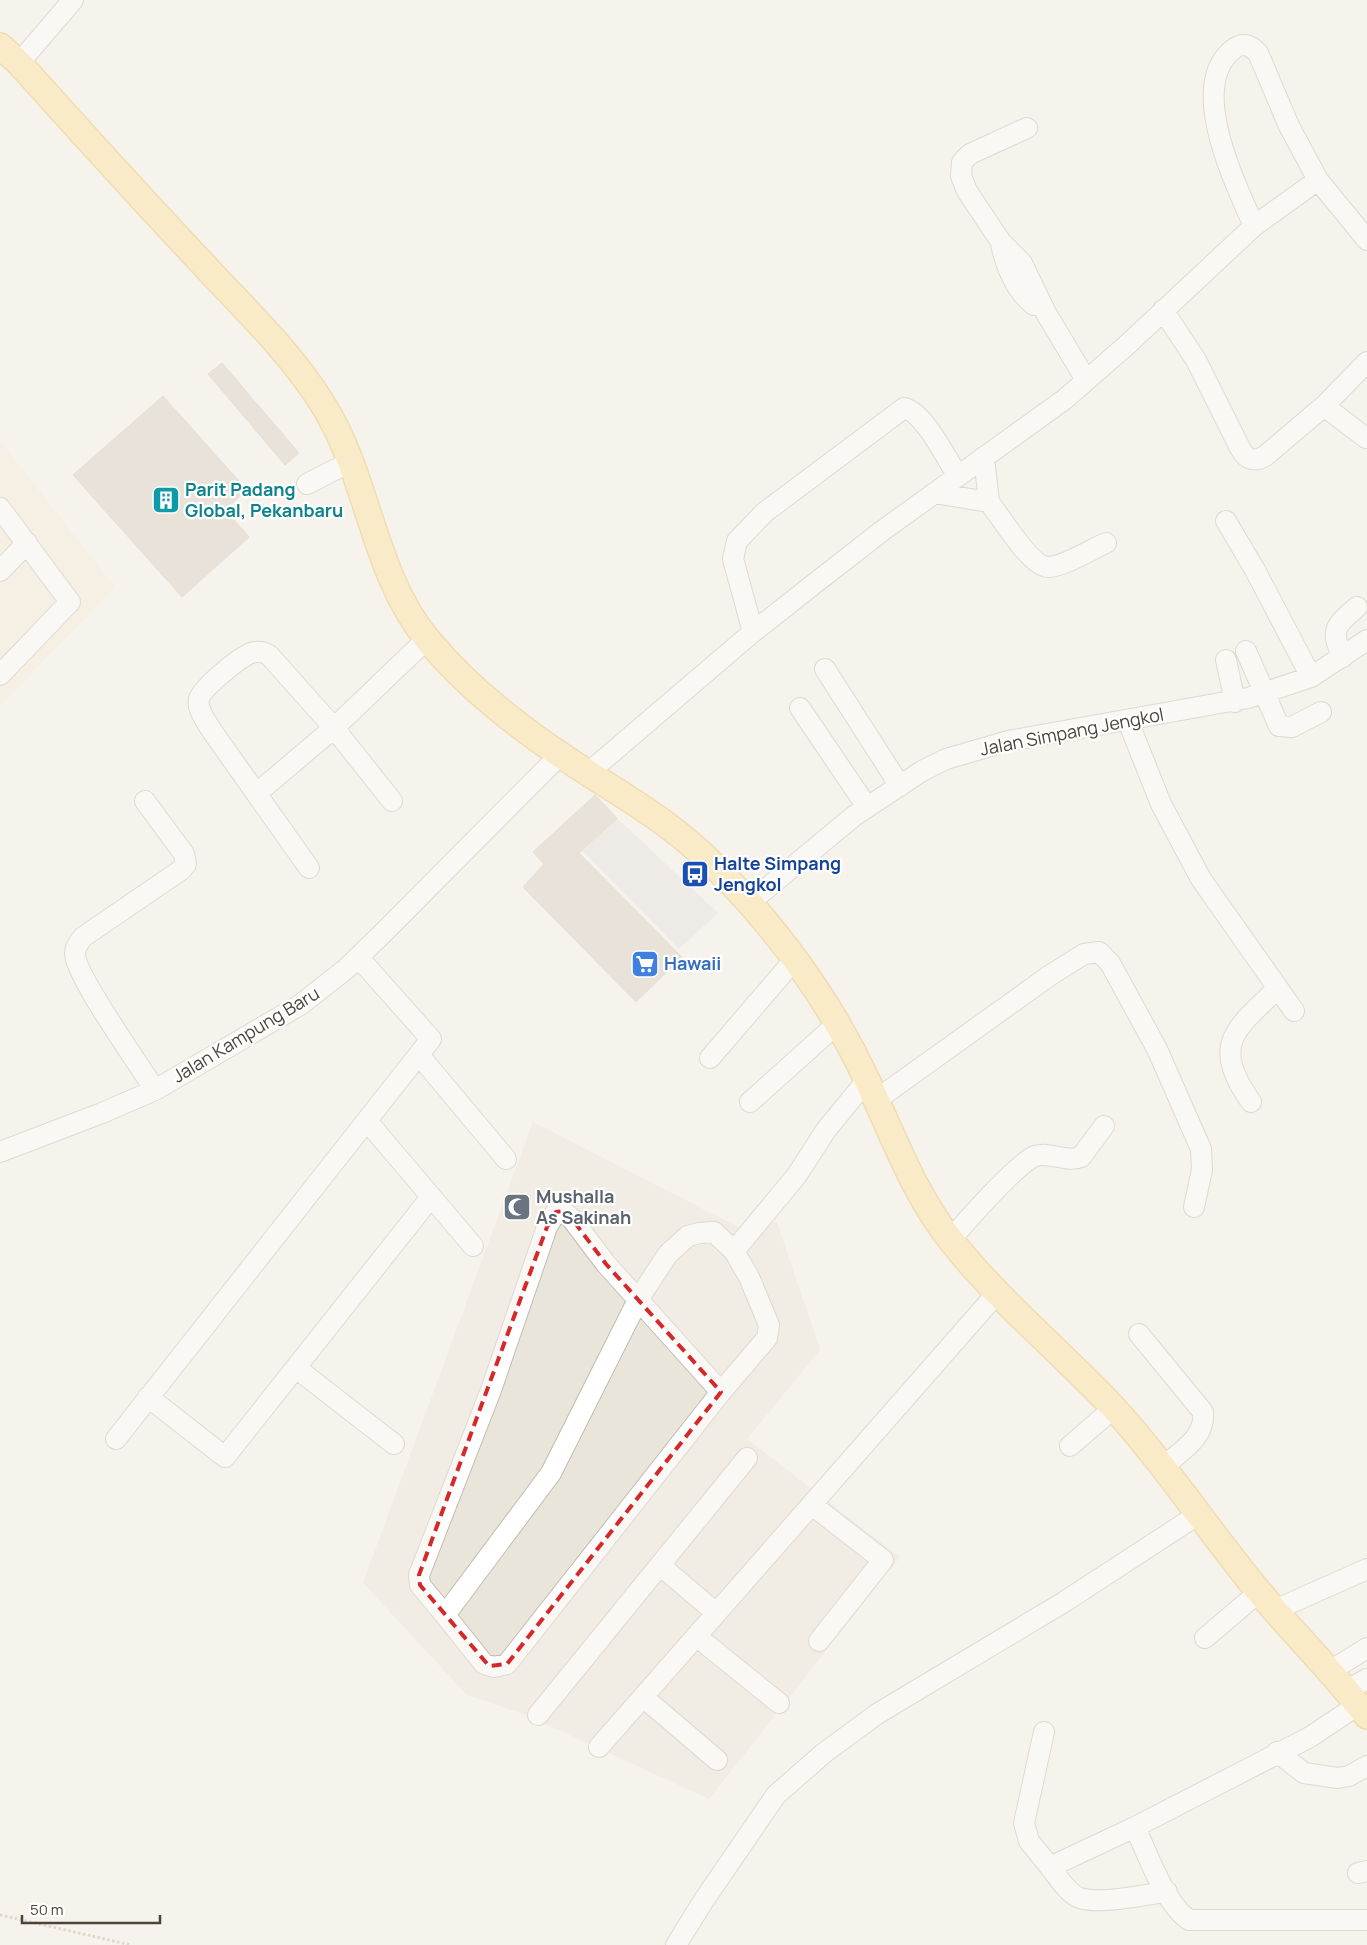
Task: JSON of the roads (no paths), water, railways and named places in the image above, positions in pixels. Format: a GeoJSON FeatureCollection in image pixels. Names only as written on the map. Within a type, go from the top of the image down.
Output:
{"type":"FeatureCollection","features":[{"type":"Feature","properties":{"kind":"main road"},"geometry":{"type":"LineString","coordinates":[[0,46],[19,63],[286,355],[326,408],[352,461],[394,582],[427,640],[481,692],[560,755],[677,832],[714,865],[749,903],[795,959],[838,1024],[872,1090],[914,1181],[950,1240],[998,1292],[1114,1408],[1164,1466],[1259,1592],[1330,1671],[1362,1702]]}},
{"type":"Feature","properties":{"kind":"street"},"geometry":{"type":"LineString","coordinates":[[19,63],[73,0]]}},
{"type":"Feature","properties":{"kind":"street"},"geometry":{"type":"LineString","coordinates":[[1254,226],[1222,149],[1215,117],[1215,86],[1219,71],[1224,60],[1235,48],[1246,45],[1258,53],[1289,126],[1318,180],[1367,240]]}},
{"type":"Feature","properties":{"kind":"street"},"geometry":{"type":"LineString","coordinates":[[1027,128],[970,154],[962,162],[961,176],[967,191],[1001,242],[1022,263],[1046,313],[1086,380]]}},
{"type":"Feature","properties":{"kind":"street"},"geometry":{"type":"LineString","coordinates":[[588,773],[754,632],[882,531],[1065,399],[1254,226],[1318,180]]}},
{"type":"Feature","properties":{"kind":"street"},"geometry":{"type":"LineString","coordinates":[[1163,310],[1196,360],[1234,438],[1243,454],[1249,459],[1256,460],[1264,456],[1324,406],[1367,362]]}},
{"type":"Feature","properties":{"kind":"street"},"geometry":{"type":"LineString","coordinates":[[1324,406],[1366,438]]}},
{"type":"Feature","properties":{"kind":"street"},"geometry":{"type":"LineString","coordinates":[[754,632],[732,554],[742,533],[765,512],[904,408],[913,410],[924,420],[958,476]]}},
{"type":"Feature","properties":{"kind":"street"},"geometry":{"type":"LineString","coordinates":[[984,457],[989,502],[1026,551],[1043,566],[1056,565],[1106,543]]}},
{"type":"Feature","properties":{"kind":"street"},"geometry":{"type":"LineString","coordinates":[[307,484],[352,461]]}},
{"type":"Feature","properties":{"kind":"street"},"geometry":{"type":"LineString","coordinates":[[935,493],[989,502]]}},
{"type":"Feature","properties":{"kind":"street"},"geometry":{"type":"LineString","coordinates":[[0,508],[70,602],[0,674]]}},
{"type":"Feature","properties":{"kind":"street"},"geometry":{"type":"LineString","coordinates":[[1226,521],[1255,570],[1311,677]]}},
{"type":"Feature","properties":{"kind":"street"},"geometry":{"type":"LineString","coordinates":[[0,571],[27,543]]}},
{"type":"Feature","properties":{"kind":"street"},"geometry":{"type":"LineString","coordinates":[[1343,656],[1336,640],[1336,627],[1357,607]]}},
{"type":"Feature","properties":{"kind":"street"},"geometry":{"type":"LineString","coordinates":[[257,793],[334,728],[427,640]]}},
{"type":"Feature","properties":{"kind":"street","name":"Jalan Simpang Jengkol"},"geometry":{"type":"LineString","coordinates":[[749,903],[868,807],[922,771],[946,759],[1034,736],[1235,702],[1265,694],[1311,677],[1367,640]]}},
{"type":"Feature","properties":{"kind":"street"},"geometry":{"type":"LineString","coordinates":[[1246,651],[1279,726],[1292,727],[1321,712]]}},
{"type":"Feature","properties":{"kind":"street"},"geometry":{"type":"LineString","coordinates":[[309,868],[212,731],[200,709],[198,700],[213,682],[244,656],[255,652],[264,652],[269,655],[334,728],[392,801]]}},
{"type":"Feature","properties":{"kind":"street"},"geometry":{"type":"LineString","coordinates":[[1226,660],[1235,702]]}},
{"type":"Feature","properties":{"kind":"street"},"geometry":{"type":"LineString","coordinates":[[825,669],[900,786]]}},
{"type":"Feature","properties":{"kind":"street"},"geometry":{"type":"LineString","coordinates":[[800,708],[868,807]]}},
{"type":"Feature","properties":{"kind":"street"},"geometry":{"type":"LineString","coordinates":[[1128,721],[1161,804],[1201,879],[1294,1011]]}},
{"type":"Feature","properties":{"kind":"street","name":"Jalan Kampung Baru"},"geometry":{"type":"LineString","coordinates":[[0,1152],[102,1113],[155,1090],[300,1005],[358,957],[560,755]]}},
{"type":"Feature","properties":{"kind":"street"},"geometry":{"type":"LineString","coordinates":[[145,801],[184,854],[186,864],[181,870],[83,937],[77,944],[75,955],[85,980],[155,1090]]}},
{"type":"Feature","properties":{"kind":"street"},"geometry":{"type":"LineString","coordinates":[[734,1251],[797,1175],[826,1130],[872,1090],[1084,954],[1098,952],[1110,963],[1157,1049],[1197,1140],[1203,1165],[1194,1207]]}},
{"type":"Feature","properties":{"kind":"street"},"geometry":{"type":"LineString","coordinates":[[116,1439],[431,1039],[358,957]]}},
{"type":"Feature","properties":{"kind":"street"},"geometry":{"type":"LineString","coordinates":[[710,1058],[795,959]]}},
{"type":"Feature","properties":{"kind":"street"},"geometry":{"type":"LineString","coordinates":[[1251,1102],[1235,1075],[1230,1047],[1242,1023],[1277,989]]}},
{"type":"Feature","properties":{"kind":"street"},"geometry":{"type":"LineString","coordinates":[[750,1102],[838,1024]]}},
{"type":"Feature","properties":{"kind":"street"},"geometry":{"type":"LineString","coordinates":[[419,1055],[506,1159]]}},
{"type":"Feature","properties":{"kind":"street"},"geometry":{"type":"LineString","coordinates":[[367,1120],[473,1246]]}},
{"type":"Feature","properties":{"kind":"street"},"geometry":{"type":"LineString","coordinates":[[950,1240],[1013,1173],[1034,1156],[1067,1159],[1081,1157],[1104,1126]]}},
{"type":"Feature","properties":{"kind":"street"},"geometry":{"type":"LineString","coordinates":[[148,1397],[225,1457],[431,1197]]}},
{"type":"Feature","properties":{"kind":"street"},"geometry":{"type":"LineString","coordinates":[[445,1615],[551,1473],[639,1298],[668,1254],[688,1236],[699,1232],[714,1232],[734,1251],[765,1314],[769,1325],[768,1334],[754,1356],[722,1392],[507,1664],[494,1667],[484,1664],[420,1585],[419,1575],[491,1390],[547,1227],[556,1212],[563,1211],[572,1219],[606,1264],[639,1298],[722,1392]]}},
{"type":"Feature","properties":{"kind":"street"},"geometry":{"type":"LineString","coordinates":[[599,1747],[998,1292]]}},
{"type":"Feature","properties":{"kind":"street"},"geometry":{"type":"LineString","coordinates":[[1139,1334],[1203,1412],[1203,1425],[1196,1438],[1164,1466]]}},
{"type":"Feature","properties":{"kind":"street"},"geometry":{"type":"LineString","coordinates":[[296,1368],[394,1444]]}},
{"type":"Feature","properties":{"kind":"street"},"geometry":{"type":"LineString","coordinates":[[1070,1446],[1114,1408]]}},
{"type":"Feature","properties":{"kind":"street"},"geometry":{"type":"LineString","coordinates":[[538,1715],[747,1458]]}},
{"type":"Feature","properties":{"kind":"street"},"geometry":{"type":"LineString","coordinates":[[812,1504],[882,1560],[819,1641]]}},
{"type":"Feature","properties":{"kind":"street"},"geometry":{"type":"LineString","coordinates":[[676,1945],[704,1900],[776,1795],[824,1753],[892,1705],[1064,1602],[1199,1514]]}},
{"type":"Feature","properties":{"kind":"street"},"geometry":{"type":"LineString","coordinates":[[661,1566],[716,1613]]}},
{"type":"Feature","properties":{"kind":"street"},"geometry":{"type":"LineString","coordinates":[[1275,1610],[1367,1569]]}},
{"type":"Feature","properties":{"kind":"street"},"geometry":{"type":"LineString","coordinates":[[1205,1638],[1259,1592]]}},
{"type":"Feature","properties":{"kind":"street"},"geometry":{"type":"LineString","coordinates":[[696,1636],[779,1703]]}},
{"type":"Feature","properties":{"kind":"street"},"geometry":{"type":"LineString","coordinates":[[1330,1671],[1367,1648]]}},
{"type":"Feature","properties":{"kind":"street"},"geometry":{"type":"LineString","coordinates":[[642,1697],[717,1760]]}},
{"type":"Feature","properties":{"kind":"street"},"geometry":{"type":"LineString","coordinates":[[1050,1867],[1134,1827],[1310,1736],[1362,1702]]}},
{"type":"Feature","properties":{"kind":"street"},"geometry":{"type":"LineString","coordinates":[[1044,1732],[1024,1823],[1029,1841],[1068,1888],[1080,1898],[1101,1899],[1167,1892]]}},
{"type":"Feature","properties":{"kind":"street"},"geometry":{"type":"LineString","coordinates":[[1277,1752],[1304,1773],[1338,1778],[1349,1776],[1367,1766]]}},
{"type":"Feature","properties":{"kind":"street"},"geometry":{"type":"LineString","coordinates":[[1134,1827],[1167,1892],[1182,1915],[1196,1921],[1367,1920]]}},
{"type":"Feature","properties":{"kind":"place","name":"Parit Padang Global, Pekanbaru"},"geometry":{"type":"Point","coordinates":[166,500]}},
{"type":"Feature","properties":{"kind":"place","name":"Halte Simpang Jengkol"},"geometry":{"type":"Point","coordinates":[695,874]}},
{"type":"Feature","properties":{"kind":"place","name":"Hawaii"},"geometry":{"type":"Point","coordinates":[645,964]}},
{"type":"Feature","properties":{"kind":"place","name":"Mushalla As Sakinah"},"geometry":{"type":"Point","coordinates":[517,1207]}}]}
